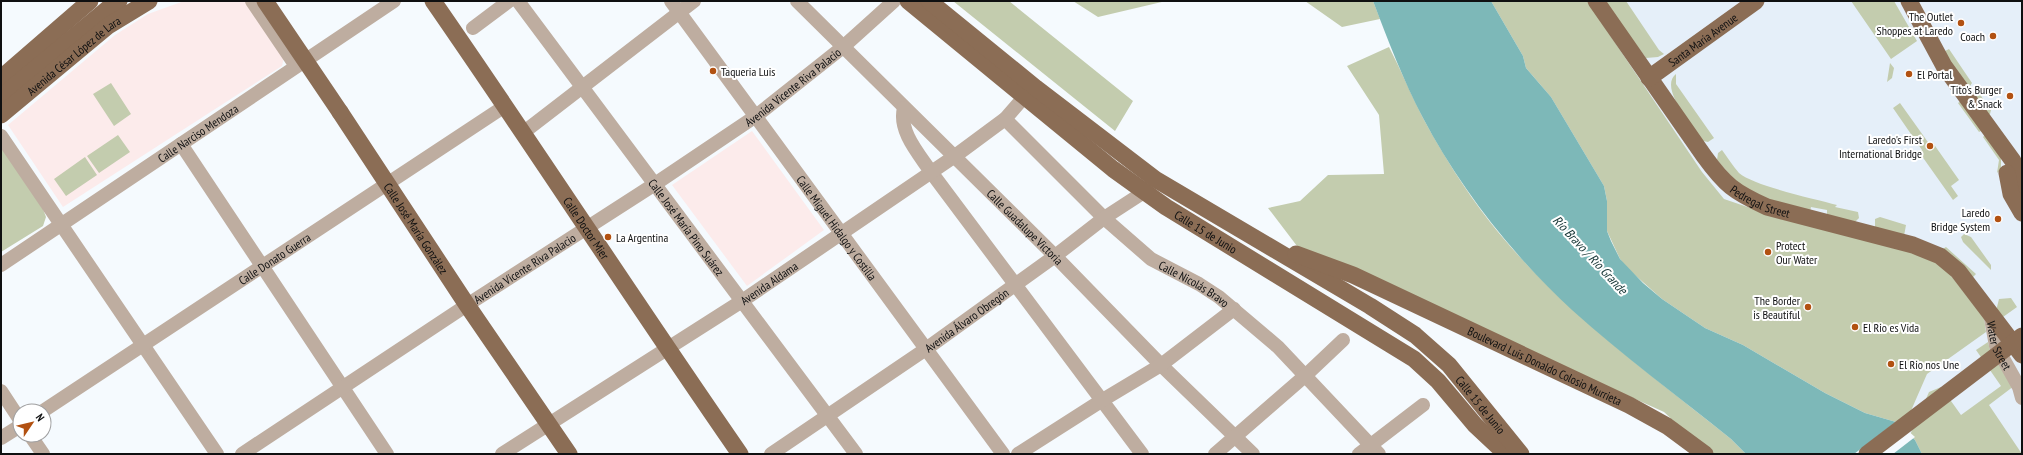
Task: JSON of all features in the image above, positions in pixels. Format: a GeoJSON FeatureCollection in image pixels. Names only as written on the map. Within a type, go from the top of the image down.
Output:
{"type":"FeatureCollection","features":[{"type":"Feature","properties":{"kind":"main road"},"geometry":{"type":"LineString","coordinates":[[1,78],[90,1]]}},
{"type":"Feature","properties":{"kind":"main road","name":"Avenida César López de Lara"},"geometry":{"type":"LineString","coordinates":[[1,97],[117,8],[149,1]]}},
{"type":"Feature","properties":{"kind":"main road","name":"Calle José María González"},"geometry":{"type":"LineString","coordinates":[[265,1],[569,454]]}},
{"type":"Feature","properties":{"kind":"main road","name":"Calle Doctor Mier"},"geometry":{"type":"LineString","coordinates":[[433,1],[524,132],[586,229],[740,454]]}},
{"type":"Feature","properties":{"kind":"main road","name":"Calle 15 de Junio"},"geometry":{"type":"LineString","coordinates":[[908,1],[1112,169],[1144,192],[1414,359],[1438,381],[1475,425],[1506,454]]}},
{"type":"Feature","properties":{"kind":"main road","name":"Calle 15 de Junio"},"geometry":{"type":"LineString","coordinates":[[929,1],[1042,93],[1155,179],[1370,306],[1415,335],[1441,357],[1521,454]]}},
{"type":"Feature","properties":{"kind":"main road","name":"Pedregal Street"},"geometry":{"type":"LineString","coordinates":[[1596,1],[1721,179],[1732,189],[1767,207],[1912,245],[1940,256],[1958,271],[2022,355]]}},
{"type":"Feature","properties":{"kind":"main road","name":"Santa Maria Avenue"},"geometry":{"type":"LineString","coordinates":[[1649,78],[1756,1]]}},
{"type":"Feature","properties":{"kind":"main road"},"geometry":{"type":"LineString","coordinates":[[1909,1],[1944,66],[2013,161],[2022,189]]}},
{"type":"Feature","properties":{"kind":"main road","name":"Avenida César López de Lara"},"geometry":{"type":"LineString","coordinates":[[1,115],[117,8]]}},
{"type":"Feature","properties":{"kind":"main road"},"geometry":{"type":"LineString","coordinates":[[1999,142],[2005,159],[2012,194],[2022,213]]}},
{"type":"Feature","properties":{"kind":"main road"},"geometry":{"type":"LineString","coordinates":[[1213,236],[1273,249]]}},
{"type":"Feature","properties":{"kind":"main road","name":"Boulevard Luis Donaldo Colosio Murrieta"},"geometry":{"type":"LineString","coordinates":[[1273,249],[1327,264],[1650,415],[1681,435],[1705,454]]}},
{"type":"Feature","properties":{"kind":"main road"},"geometry":{"type":"LineString","coordinates":[[1370,306],[1380,288]]}},
{"type":"Feature","properties":{"kind":"main road"},"geometry":{"type":"LineString","coordinates":[[1867,454],[2007,335]]}},
{"type":"Feature","properties":{"kind":"main road"},"geometry":{"type":"LineString","coordinates":[[1882,454],[2022,349]]}},
{"type":"Feature","properties":{"kind":"street"},"geometry":{"type":"LineString","coordinates":[[252,1],[296,66]]}},
{"type":"Feature","properties":{"kind":"street"},"geometry":{"type":"LineString","coordinates":[[272,1],[310,57]]}},
{"type":"Feature","properties":{"kind":"street","name":"Calle Narciso Mendoza"},"geometry":{"type":"LineString","coordinates":[[1,265],[394,1]]}},
{"type":"Feature","properties":{"kind":"street"},"geometry":{"type":"LineString","coordinates":[[473,28],[509,1]]}},
{"type":"Feature","properties":{"kind":"street","name":"Calle José María Pino Suárez"},"geometry":{"type":"LineString","coordinates":[[518,1],[856,454]]}},
{"type":"Feature","properties":{"kind":"street","name":"Calle Miguel Hidalgo y Costilla"},"geometry":{"type":"LineString","coordinates":[[671,1],[1003,454]]}},
{"type":"Feature","properties":{"kind":"street"},"geometry":{"type":"LineString","coordinates":[[524,132],[694,1]]}},
{"type":"Feature","properties":{"kind":"street","name":"Calle Guadalupe Victoria"},"geometry":{"type":"LineString","coordinates":[[797,1],[1055,256],[1161,365],[1253,454]]}},
{"type":"Feature","properties":{"kind":"street","name":"Avenida Vicente Riva Palacio"},"geometry":{"type":"LineString","coordinates":[[242,454],[655,184],[756,116],[843,47],[894,1]]}},
{"type":"Feature","properties":{"kind":"street","name":"Avenida Aldama"},"geometry":{"type":"LineString","coordinates":[[502,454],[742,300],[931,172],[1004,119],[1025,96]]}},
{"type":"Feature","properties":{"kind":"street","name":"Calle Donato Guerra"},"geometry":{"type":"LineString","coordinates":[[52,405],[144,346],[505,106]]}},
{"type":"Feature","properties":{"kind":"street"},"geometry":{"type":"LineString","coordinates":[[904,108],[901,118],[907,134],[931,172],[1142,454]]}},
{"type":"Feature","properties":{"kind":"street","name":"Calle Nicolás Bravo"},"geometry":{"type":"LineString","coordinates":[[1004,119],[1104,218],[1151,259],[1199,284],[1234,309],[1278,347],[1375,449]]}},
{"type":"Feature","properties":{"kind":"street"},"geometry":{"type":"LineString","coordinates":[[1,136],[217,454]]}},
{"type":"Feature","properties":{"kind":"street"},"geometry":{"type":"LineString","coordinates":[[181,144],[387,454]]}},
{"type":"Feature","properties":{"kind":"street","name":"Avenida Álvaro Obregón"},"geometry":{"type":"LineString","coordinates":[[771,454],[926,349],[1016,285],[1104,218],[1144,192],[1155,179]]}},
{"type":"Feature","properties":{"kind":"street"},"geometry":{"type":"LineString","coordinates":[[1018,454],[1161,365],[1234,309]]}},
{"type":"Feature","properties":{"kind":"street","name":"Water Street"},"geometry":{"type":"LineString","coordinates":[[2007,335],[1996,346],[2019,387],[2022,398]]}},
{"type":"Feature","properties":{"kind":"street"},"geometry":{"type":"LineString","coordinates":[[1215,454],[1306,376],[1343,340]]}},
{"type":"Feature","properties":{"kind":"street"},"geometry":{"type":"LineString","coordinates":[[1,391],[12,408]]}},
{"type":"Feature","properties":{"kind":"street"},"geometry":{"type":"LineString","coordinates":[[1359,454],[1375,449],[1423,405]]}},
{"type":"Feature","properties":{"kind":"street"},"geometry":{"type":"LineString","coordinates":[[1,438],[12,431]]}},
{"type":"Feature","properties":{"kind":"street"},"geometry":{"type":"LineString","coordinates":[[35,443],[43,454]]}},
{"type":"Feature","properties":{"kind":"shaded area"},"geometry":{"type":"Polygon","coordinates":[[[184,1],[245,1],[284,57],[282,66],[63,207],[8,125],[115,35],[148,14],[184,1]]]}},
{"type":"Feature","properties":{"kind":"shaded area"},"geometry":{"type":"Polygon","coordinates":[[[1491,1],[2022,1],[2022,454],[1922,454],[1915,440],[1896,422],[1682,312],[1523,56],[1491,1]]]}},
{"type":"Feature","properties":{"kind":"shaded area"},"geometry":{"type":"Polygon","coordinates":[[[752,131],[824,230],[747,286],[672,185],[752,131]]]}},
{"type":"Feature","properties":{"kind":"green space"},"geometry":{"type":"Polygon","coordinates":[[[953,1],[1009,1],[1133,101],[1115,131],[953,1]]]}},
{"type":"Feature","properties":{"kind":"green space"},"geometry":{"type":"Polygon","coordinates":[[[1073,1],[1166,1],[1098,17],[1073,1]]]}},
{"type":"Feature","properties":{"kind":"green space"},"geometry":{"type":"Polygon","coordinates":[[[1305,1],[1373,1],[1380,19],[1342,27],[1305,1]]]}},
{"type":"Feature","properties":{"kind":"green space"},"geometry":{"type":"Polygon","coordinates":[[[1491,1],[1587,1],[1702,172],[1724,199],[1768,214],[1897,247],[1942,264],[1984,318],[1986,332],[1927,374],[1903,429],[1896,422],[1865,413],[1825,393],[1743,345],[1705,328],[1662,299],[1627,268],[1620,259],[1607,231],[1607,201],[1604,186],[1551,97],[1526,68],[1523,56],[1491,1]]]}},
{"type":"Feature","properties":{"kind":"green space"},"geometry":{"type":"Polygon","coordinates":[[[1604,1],[1626,1],[1659,50],[1664,54],[1658,57],[1646,58],[1604,1]]]}},
{"type":"Feature","properties":{"kind":"green space"},"geometry":{"type":"Polygon","coordinates":[[[1851,1],[1894,1],[1917,41],[1891,59],[1851,1]]]}},
{"type":"Feature","properties":{"kind":"green space"},"geometry":{"type":"Polygon","coordinates":[[[1389,47],[1423,118],[1446,158],[1481,210],[1516,253],[1574,311],[1731,439],[1746,454],[1709,454],[1664,412],[1297,246],[1268,208],[1300,201],[1328,175],[1384,174],[1379,115],[1347,66],[1389,47]]]}},
{"type":"Feature","properties":{"kind":"green space"},"geometry":{"type":"Polygon","coordinates":[[[1949,49],[1972,83],[1968,89],[1943,52],[1949,49]]]}},
{"type":"Feature","properties":{"kind":"green space"},"geometry":{"type":"Polygon","coordinates":[[[1890,63],[1894,68],[1892,78],[1887,82],[1890,63]]]}},
{"type":"Feature","properties":{"kind":"green space"},"geometry":{"type":"Polygon","coordinates":[[[1676,74],[1676,84],[1714,138],[1708,142],[1703,141],[1679,108],[1674,98],[1671,88],[1672,80],[1676,74]]]}},
{"type":"Feature","properties":{"kind":"green space"},"geometry":{"type":"Polygon","coordinates":[[[111,83],[131,114],[114,126],[93,94],[111,83]]]}},
{"type":"Feature","properties":{"kind":"green space"},"geometry":{"type":"Polygon","coordinates":[[[1979,93],[1991,110],[1990,114],[1988,115],[1974,97],[1979,93]]]}},
{"type":"Feature","properties":{"kind":"green space"},"geometry":{"type":"Polygon","coordinates":[[[1961,101],[2001,156],[2001,169],[1997,173],[1999,160],[1983,137],[1985,135],[1981,131],[1979,132],[1958,103],[1961,101]]]}},
{"type":"Feature","properties":{"kind":"green space"},"geometry":{"type":"Polygon","coordinates":[[[1900,103],[1930,145],[1933,143],[1959,180],[1951,186],[1958,196],[1953,200],[1919,152],[1922,150],[1893,108],[1900,103]]]}},
{"type":"Feature","properties":{"kind":"green space"},"geometry":{"type":"Polygon","coordinates":[[[118,135],[130,152],[99,173],[87,156],[118,135]]]}},
{"type":"Feature","properties":{"kind":"green space"},"geometry":{"type":"Polygon","coordinates":[[[1,147],[43,209],[46,217],[43,226],[1,252],[1,147]]]}},
{"type":"Feature","properties":{"kind":"green space"},"geometry":{"type":"Polygon","coordinates":[[[1722,150],[1739,173],[1747,178],[1800,196],[1837,205],[1835,207],[1858,212],[1859,218],[1855,222],[1827,215],[1827,210],[1811,207],[1810,212],[1770,201],[1737,183],[1717,160],[1718,153],[1722,150]]]}},
{"type":"Feature","properties":{"kind":"green space"},"geometry":{"type":"Polygon","coordinates":[[[85,157],[97,175],[66,196],[54,179],[85,157]]]}},
{"type":"Feature","properties":{"kind":"green space"},"geometry":{"type":"Polygon","coordinates":[[[1880,217],[1906,225],[1904,236],[1875,227],[1875,219],[1880,217]]]}},
{"type":"Feature","properties":{"kind":"green space"},"geometry":{"type":"Polygon","coordinates":[[[1964,234],[1971,237],[1991,265],[1991,270],[1963,242],[1961,237],[1964,234]]]}},
{"type":"Feature","properties":{"kind":"green space"},"geometry":{"type":"Polygon","coordinates":[[[1946,247],[1976,274],[1971,279],[1941,250],[1946,247]]]}},
{"type":"Feature","properties":{"kind":"green space"},"geometry":{"type":"Polygon","coordinates":[[[2011,298],[2017,307],[2003,317],[1996,311],[1999,299],[2011,298]]]}},
{"type":"Feature","properties":{"kind":"green space"},"geometry":{"type":"Polygon","coordinates":[[[1988,342],[1991,354],[2014,386],[1989,405],[2022,454],[1922,454],[1915,440],[1910,435],[1929,392],[1941,387],[1961,415],[2001,386],[1976,350],[1988,342]]]}},
{"type":"Feature","properties":{"kind":"water","name":"Río Bravo / Rio Grande"},"geometry":{"type":"Polygon","coordinates":[[[1373,1],[1491,1],[1523,56],[1526,68],[1551,97],[1604,186],[1607,201],[1607,231],[1620,259],[1643,283],[1662,299],[1705,328],[1743,345],[1825,393],[1865,413],[1896,422],[1915,440],[1922,454],[1746,454],[1731,439],[1611,344],[1572,310],[1529,267],[1489,220],[1453,170],[1437,144],[1416,104],[1396,60],[1373,1]]]}},
{"type":"Feature","properties":{"kind":"pier"},"geometry":{"type":"Polygon","coordinates":[[[1897,421],[1915,437],[1893,454],[1854,454],[1897,421]]]}},
{"type":"Feature","properties":{"kind":"place","name":"The Outlet Shoppes at Laredo"},"geometry":{"type":"Point","coordinates":[1961,23]}},
{"type":"Feature","properties":{"kind":"place","name":"Coach"},"geometry":{"type":"Point","coordinates":[1993,36]}},
{"type":"Feature","properties":{"kind":"place","name":"Taqueria Luis"},"geometry":{"type":"Point","coordinates":[713,71]}},
{"type":"Feature","properties":{"kind":"place","name":"El Portal"},"geometry":{"type":"Point","coordinates":[1909,74]}},
{"type":"Feature","properties":{"kind":"place","name":"Tito's Burger & Snack"},"geometry":{"type":"Point","coordinates":[2010,96]}},
{"type":"Feature","properties":{"kind":"place","name":"Laredo's First International Bridge"},"geometry":{"type":"Point","coordinates":[1930,146]}},
{"type":"Feature","properties":{"kind":"place","name":"Laredo Bridge System"},"geometry":{"type":"Point","coordinates":[1998,219]}},
{"type":"Feature","properties":{"kind":"place","name":"La Argentina"},"geometry":{"type":"Point","coordinates":[608,237]}},
{"type":"Feature","properties":{"kind":"place","name":"Protect Our Water"},"geometry":{"type":"Point","coordinates":[1768,252]}},
{"type":"Feature","properties":{"kind":"place","name":"The Border is Beautiful"},"geometry":{"type":"Point","coordinates":[1808,307]}},
{"type":"Feature","properties":{"kind":"place","name":"El Rio es Vida"},"geometry":{"type":"Point","coordinates":[1855,327]}},
{"type":"Feature","properties":{"kind":"place","name":"El Rio nos Une"},"geometry":{"type":"Point","coordinates":[1891,364]}}]}
